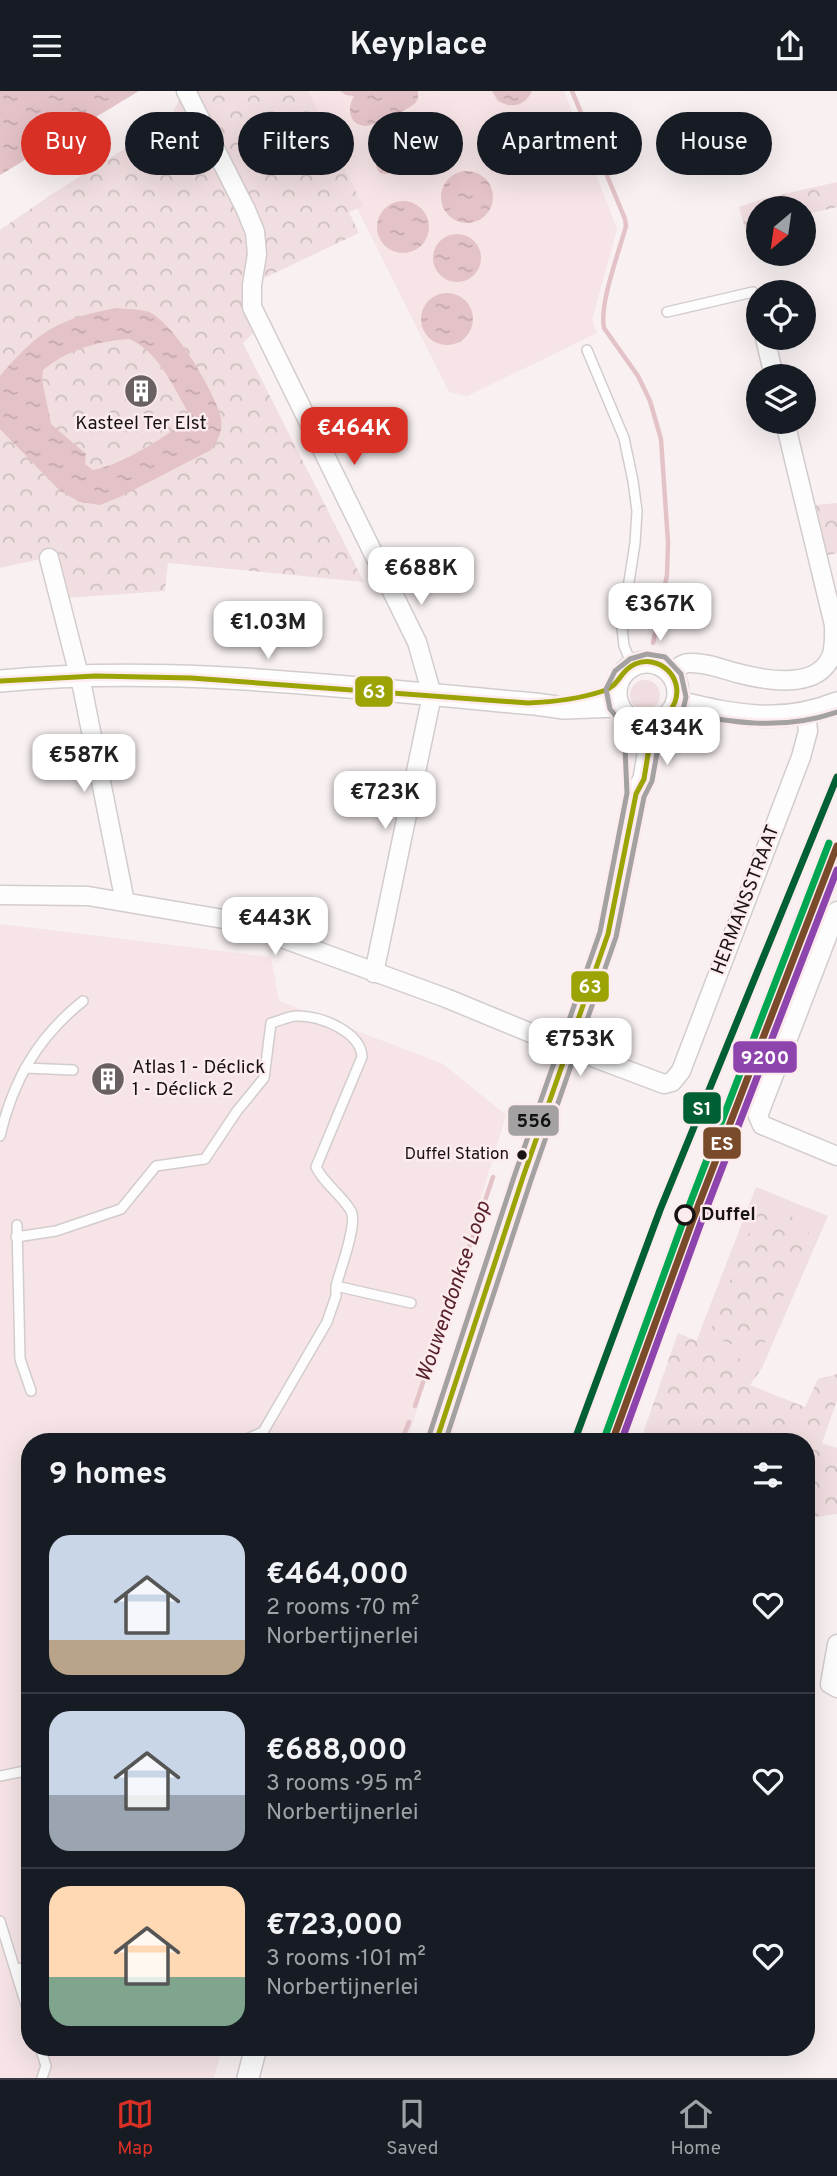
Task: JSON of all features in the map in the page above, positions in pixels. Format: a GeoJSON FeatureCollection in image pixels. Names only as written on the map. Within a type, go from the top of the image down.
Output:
{"type":"FeatureCollection","features":[{"type":"Feature","properties":{"kind":"street"},"geometry":{"type":"LineString","coordinates":[[186,91],[255,232],[257,254],[252,307],[417,642],[432,695],[374,973]]}},
{"type":"Feature","properties":{"kind":"street"},"geometry":{"type":"LineString","coordinates":[[670,673],[688,663],[769,680],[786,680],[812,675],[830,660],[834,647],[834,625],[788,434]]}},
{"type":"Feature","properties":{"kind":"street"},"geometry":{"type":"LineString","coordinates":[[49,558],[78,677],[125,902]]}},
{"type":"Feature","properties":{"kind":"street"},"geometry":{"type":"LineString","coordinates":[[647,662],[660,665],[670,673],[677,685],[677,702],[669,715],[643,723],[624,715],[617,695],[623,673],[632,665],[647,662]]}},
{"type":"Feature","properties":{"kind":"street"},"geometry":{"type":"LineString","coordinates":[[0,681],[153,675],[202,677],[536,703],[599,693],[617,695]]}},
{"type":"Feature","properties":{"kind":"street"},"geometry":{"type":"LineString","coordinates":[[677,702],[749,717],[806,713],[837,703]]}},
{"type":"Feature","properties":{"kind":"street","name":"HERMANSSTRAAT"},"geometry":{"type":"LineString","coordinates":[[569,1048],[664,1084],[672,1081],[681,1071],[801,757],[808,731],[806,713]]}},
{"type":"Feature","properties":{"kind":"street"},"geometry":{"type":"LineString","coordinates":[[439,1433],[523,1177],[608,935],[636,794],[643,723]]}},
{"type":"Feature","properties":{"kind":"street"},"geometry":{"type":"LineString","coordinates":[[0,895],[88,896],[235,921],[468,1006],[569,1048]]}},
{"type":"Feature","properties":{"kind":"street"},"geometry":{"type":"LineString","coordinates":[[837,911],[758,1116],[762,1125],[837,1156]]}},
{"type":"Feature","properties":{"kind":"street"},"geometry":{"type":"LineString","coordinates":[[837,1644],[830,1684],[837,1688]]}},
{"type":"Feature","properties":{"kind":"street"},"geometry":{"type":"LineString","coordinates":[[248,2078],[254,2056]]}},
{"type":"Feature","properties":{"kind":"lane"},"geometry":{"type":"LineString","coordinates":[[667,312],[746,294]]}},
{"type":"Feature","properties":{"kind":"lane"},"geometry":{"type":"LineString","coordinates":[[587,350],[624,438],[633,481],[637,511],[635,543],[622,627],[624,646],[632,665]]}},
{"type":"Feature","properties":{"kind":"lane"},"geometry":{"type":"LineString","coordinates":[[0,1136],[7,1106],[33,1052],[62,1018],[83,1002]]}},
{"type":"Feature","properties":{"kind":"lane"},"geometry":{"type":"LineString","coordinates":[[16,1237],[56,1231],[121,1209],[156,1166],[205,1159],[237,1111],[264,1078],[271,1023],[297,1016],[329,1022],[350,1034],[362,1050],[362,1057],[316,1167],[352,1212],[353,1224],[327,1322],[263,1431],[259,1433]]}},
{"type":"Feature","properties":{"kind":"lane"},"geometry":{"type":"LineString","coordinates":[[25,1068],[73,1070]]}},
{"type":"Feature","properties":{"kind":"lane"},"geometry":{"type":"LineString","coordinates":[[17,1225],[20,1359],[31,1391]]}},
{"type":"Feature","properties":{"kind":"lane"},"geometry":{"type":"LineString","coordinates":[[336,1286],[411,1303]]}},
{"type":"Feature","properties":{"kind":"lane"},"geometry":{"type":"LineString","coordinates":[[0,1776],[21,1772]]}},
{"type":"Feature","properties":{"kind":"lane"},"geometry":{"type":"LineString","coordinates":[[0,1921],[21,1987]]}},
{"type":"Feature","properties":{"kind":"lane"},"geometry":{"type":"LineString","coordinates":[[16,1970],[21,1968]]}},
{"type":"Feature","properties":{"kind":"lane"},"geometry":{"type":"LineString","coordinates":[[42,2078],[46,2066],[43,2056]]}},
{"type":"Feature","properties":{"kind":"shaded area"},"geometry":{"type":"Polygon","coordinates":[[[298,91],[564,91],[572,112],[477,112],[477,175],[596,175],[617,229],[592,320],[597,333],[467,396],[449,392],[340,175],[354,175],[354,112],[309,112],[298,91]]]}},
{"type":"Feature","properties":{"kind":"shaded area"},"geometry":{"type":"Polygon","coordinates":[[[0,924],[271,957],[279,1001],[443,1064],[506,1115],[410,1433],[21,1433],[21,2056],[220,2056],[214,2078],[0,2078],[0,924]]]}},
{"type":"Feature","properties":{"kind":"green space"},"geometry":{"type":"Polygon","coordinates":[[[308,91],[318,112],[238,112],[238,175],[348,175],[363,206],[349,212],[359,233],[243,288],[243,310],[253,333],[243,343],[364,582],[168,563],[165,591],[66,598],[58,555],[0,568],[0,230],[83,175],[111,175],[111,157],[125,149],[125,175],[224,175],[224,112],[173,112],[183,93],[308,91]]]}},
{"type":"Feature","properties":{"kind":"green space"},"geometry":{"type":"Polygon","coordinates":[[[837,182],[837,207],[816,212],[816,196],[775,196],[837,182]]]}},
{"type":"Feature","properties":{"kind":"green space"},"geometry":{"type":"Polygon","coordinates":[[[746,205],[746,232],[739,207],[746,205]]]}},
{"type":"Feature","properties":{"kind":"green space"},"geometry":{"type":"Polygon","coordinates":[[[837,503],[837,553],[825,556],[815,505],[837,503]]]}},
{"type":"Feature","properties":{"kind":"green space"},"geometry":{"type":"Polygon","coordinates":[[[645,680],[656,684],[660,695],[656,706],[645,710],[634,706],[630,695],[634,684],[645,680]]]}},
{"type":"Feature","properties":{"kind":"green space"},"geometry":{"type":"Polygon","coordinates":[[[756,1187],[828,1216],[762,1368],[696,1342],[756,1187]]]}},
{"type":"Feature","properties":{"kind":"green space"},"geometry":{"type":"Polygon","coordinates":[[[760,1204],[812,1225],[759,1356],[709,1335],[760,1204]]]}},
{"type":"Feature","properties":{"kind":"green space"},"geometry":{"type":"Polygon","coordinates":[[[678,1333],[762,1368],[750,1385],[805,1407],[818,1379],[837,1374],[837,1400],[822,1443],[837,1448],[837,1514],[815,1517],[815,1433],[643,1433],[678,1333]]]}},
{"type":"Feature","properties":{"kind":"water"},"geometry":{"type":"Polygon","coordinates":[[[0,91],[139,91],[104,112],[21,112],[21,162],[0,175],[0,91]]]}},
{"type":"Feature","properties":{"kind":"water"},"geometry":{"type":"Polygon","coordinates":[[[340,91],[418,91],[416,102],[399,112],[368,112],[368,126],[354,121],[354,112],[350,112],[350,105],[354,96],[340,91]]]}},
{"type":"Feature","properties":{"kind":"water"},"geometry":{"type":"Polygon","coordinates":[[[492,91],[532,91],[522,103],[513,105],[498,101],[492,91]]]}},
{"type":"Feature","properties":{"kind":"water"},"geometry":{"type":"Polygon","coordinates":[[[467,171],[477,173],[486,178],[491,187],[491,207],[486,216],[477,221],[457,221],[448,216],[443,207],[443,187],[448,178],[453,175],[463,175],[463,172],[467,171]]]}},
{"type":"Feature","properties":{"kind":"water"},"geometry":{"type":"Polygon","coordinates":[[[403,201],[413,203],[421,209],[427,217],[427,237],[421,245],[413,251],[403,253],[393,251],[385,245],[379,237],[377,227],[379,217],[385,209],[393,203],[403,201]]]}},
{"type":"Feature","properties":{"kind":"water"},"geometry":{"type":"Polygon","coordinates":[[[457,234],[474,241],[481,258],[474,275],[457,282],[440,275],[433,258],[440,241],[457,234]]]}},
{"type":"Feature","properties":{"kind":"water"},"geometry":{"type":"Polygon","coordinates":[[[447,293],[457,295],[465,301],[471,309],[471,329],[465,337],[457,343],[447,345],[437,343],[429,337],[423,329],[421,319],[423,309],[429,301],[437,295],[447,293]]]}},
{"type":"Feature","properties":{"kind":"water"},"geometry":{"type":"Polygon","coordinates":[[[116,308],[149,312],[170,329],[201,373],[220,414],[221,428],[211,450],[100,505],[80,502],[60,491],[0,429],[0,376],[38,337],[50,329],[78,317],[116,308]],[[129,339],[94,344],[62,357],[43,370],[42,380],[51,424],[86,454],[85,464],[93,470],[130,456],[188,420],[188,412],[164,370],[139,345],[129,339]]]}},
{"type":"Feature","properties":{"kind":"waterway","name":"Wouwendonkse Loop"},"geometry":{"type":"LineString","coordinates":[[572,91],[626,226],[607,292],[604,328],[638,376],[650,401],[661,439],[668,542],[667,575],[653,643]]}},
{"type":"Feature","properties":{"kind":"waterway","name":"Wouwendonkse Loop"},"geometry":{"type":"LineString","coordinates":[[415,1406],[493,1177]]}},
{"type":"Feature","properties":{"kind":"waterway","name":"Wouwendonkse Loop"},"geometry":{"type":"LineString","coordinates":[[405,1433],[409,1422]]}},
{"type":"Feature","properties":{"kind":"transit line","name":"556"},"geometry":{"type":"LineString","coordinates":[[430,1433],[515,1174],[600,932],[627,793],[624,726],[610,709],[606,689],[615,671],[630,659],[647,654],[665,657],[681,674],[686,697],[683,710],[676,721],[661,730],[652,781],[644,797],[616,937],[531,1180],[448,1433]]}},
{"type":"Feature","properties":{"kind":"transit line","name":"63"},"geometry":{"type":"LineString","coordinates":[[0,681],[96,676],[191,678],[528,703],[566,700],[603,691],[635,664],[653,662],[661,665],[673,676],[677,693],[669,712],[653,724]]}},
{"type":"Feature","properties":{"kind":"transit line","name":"556"},"geometry":{"type":"LineString","coordinates":[[675,711],[756,723],[796,722],[837,712]]}},
{"type":"Feature","properties":{"kind":"transit line","name":"63"},"geometry":{"type":"LineString","coordinates":[[439,1433],[523,1177],[608,934],[636,794],[644,779],[653,724]]}},
{"type":"Feature","properties":{"kind":"transit line","name":"S1"},"geometry":{"type":"LineString","coordinates":[[577,1433],[660,1210],[837,777]]}},
{"type":"Feature","properties":{"kind":"transit line"},"geometry":{"type":"LineString","coordinates":[[606,1433],[684,1219],[829,843]]}},
{"type":"Feature","properties":{"kind":"transit line","name":"ES"},"geometry":{"type":"LineString","coordinates":[[615,1433],[692,1222],[837,846]]}},
{"type":"Feature","properties":{"kind":"transit line","name":"9200"},"geometry":{"type":"LineString","coordinates":[[624,1433],[700,1225],[837,870]]}},
{"type":"Feature","properties":{"kind":"place","name":"Kasteel Ter Elst"},"geometry":{"type":"Point","coordinates":[141,391]}},
{"type":"Feature","properties":{"kind":"place","name":"Atlas 1 - Déclick 1 - Déclick 2"},"geometry":{"type":"Point","coordinates":[108,1079]}},
{"type":"Feature","properties":{"kind":"place","name":"Duffel Station"},"geometry":{"type":"Point","coordinates":[522,1155]}},
{"type":"Feature","properties":{"kind":"place","name":"Duffel"},"geometry":{"type":"Point","coordinates":[685,1215]}}]}
